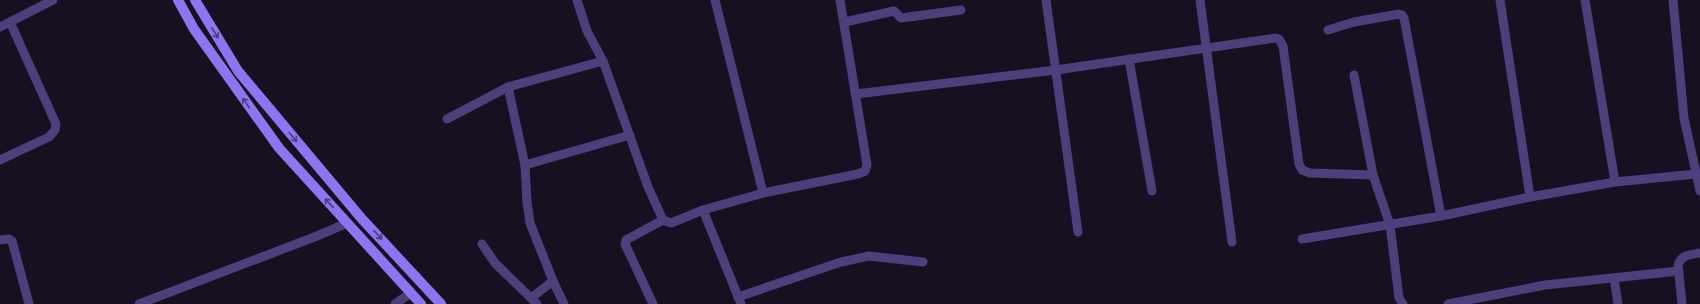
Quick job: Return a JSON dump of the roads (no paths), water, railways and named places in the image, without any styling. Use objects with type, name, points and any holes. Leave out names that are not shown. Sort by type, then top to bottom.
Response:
[{"type":"street","points":[[0,27],[41,3],[53,0]]},
{"type":"street","points":[[178,0],[194,29],[279,148],[421,304]]},
{"type":"street","points":[[194,0],[238,71],[362,219],[441,304]]},
{"type":"street","points":[[577,0],[587,31],[603,61],[648,187],[663,220],[671,223],[703,210],[763,193],[858,174],[865,171],[867,165],[845,22],[840,0]]},
{"type":"street","points":[[715,0],[763,193]]},
{"type":"street","points":[[1046,0],[1078,232]]},
{"type":"street","points":[[1200,0],[1232,242]]},
{"type":"street","points":[[1500,0],[1530,198]]},
{"type":"street","points":[[1585,0],[1615,182]]},
{"type":"street","points":[[1674,0],[1684,118],[1700,191]]},
{"type":"street","points":[[845,22],[894,11],[901,18],[962,10]]},
{"type":"street","points":[[1328,30],[1354,22],[1398,14],[1404,18],[1441,216]]},
{"type":"street","points":[[0,160],[49,137],[56,124],[10,22]]},
{"type":"street","points":[[856,94],[1056,70],[1275,38],[1279,39],[1283,46],[1302,170],[1310,173],[1373,175]]},
{"type":"street","points":[[1129,59],[1152,191]]},
{"type":"street","points":[[447,119],[508,87],[603,61]]},
{"type":"street","points":[[1354,74],[1373,175],[1390,225],[1400,298],[1403,304]]},
{"type":"street","points":[[508,87],[525,165],[530,223],[553,281],[564,304]]},
{"type":"street","points":[[525,165],[630,135]]},
{"type":"street","points":[[1302,239],[1441,216],[1615,182],[1696,174]]},
{"type":"street","points":[[703,210],[739,300],[841,262],[869,256],[923,262]]},
{"type":"street","points":[[653,304],[625,244],[626,240],[663,220]]},
{"type":"street","points":[[139,304],[317,236],[347,223]]},
{"type":"street","points":[[0,240],[9,239],[12,241],[29,304]]},
{"type":"street","points":[[482,244],[495,263],[534,301],[553,281]]},
{"type":"street","points":[[1682,304],[1679,271],[1680,260],[1686,256],[1700,254]]},
{"type":"street","points":[[1448,304],[1469,302],[1545,285],[1679,271]]},
{"type":"street","points":[[1614,278],[1618,304]]},
{"type":"street","points":[[394,304],[412,293]]}]
